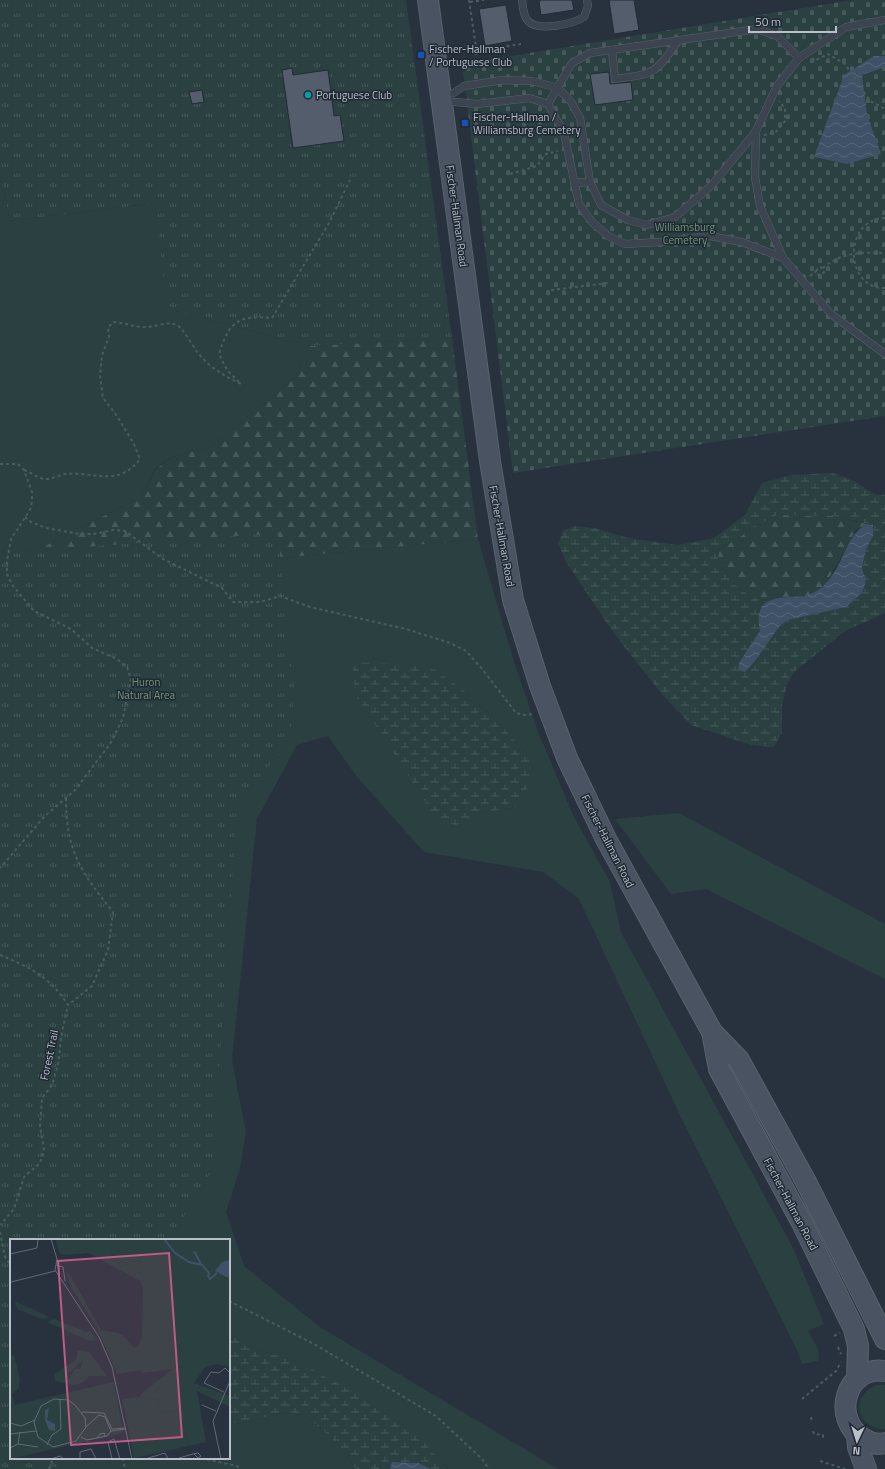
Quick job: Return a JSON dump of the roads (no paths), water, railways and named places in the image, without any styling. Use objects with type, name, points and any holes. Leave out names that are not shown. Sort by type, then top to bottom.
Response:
[{"type":"main road","name":"Fischer-Hallman Road","points":[[428,0],[490,461],[513,600],[540,686],[567,758],[606,839],[712,1032],[739,1060],[806,1182],[885,1339]]},
{"type":"main road","name":"Fischer-Hallman Road","points":[[712,1032],[719,1069],[802,1224],[854,1329],[858,1346],[857,1379]]},
{"type":"main road","points":[[885,1371],[868,1373],[857,1379],[850,1388],[846,1398],[845,1409],[846,1419],[858,1435],[868,1442],[885,1444]]},
{"type":"main road","points":[[858,1435],[858,1447],[866,1469]]},
{"type":"lane","points":[[522,0],[527,21],[537,27],[574,23],[584,17],[588,6],[587,0]]},
{"type":"lane","points":[[442,101],[464,86],[502,80],[532,81],[558,88],[571,102],[580,118],[590,182],[601,204],[628,220],[647,225],[676,217],[712,185],[756,131],[777,86],[799,58],[846,27],[885,20]]},
{"type":"lane","points":[[548,104],[572,64],[590,54],[757,29],[777,36],[799,58]]},
{"type":"lane","points":[[612,50],[615,79],[647,75],[658,68],[678,41]]},
{"type":"lane","points":[[442,101],[477,104],[528,98],[548,104],[564,134],[579,204],[592,222],[608,236],[625,244],[662,242],[710,236],[742,242],[783,258]]},
{"type":"lane","points":[[756,131],[755,177],[760,206],[783,258],[831,314],[885,354]]},
{"type":"lane","points":[[574,183],[590,182]]},
{"type":"water","points":[[874,56],[885,56],[885,67],[862,75],[867,114],[881,154],[847,164],[814,157],[844,75]]},
{"type":"water","points":[[866,524],[873,525],[873,536],[866,550],[862,568],[866,581],[862,593],[846,607],[788,620],[779,627],[755,661],[745,672],[738,670],[739,663],[760,631],[759,615],[760,609],[763,605],[780,598],[807,596],[822,587],[836,569],[853,536]]},
{"type":"water","points":[[392,1462],[418,1463],[431,1469],[390,1469]]},
{"type":"place","name":"Fischer-Hallman / Portuguese Club","points":[[421,55]]},
{"type":"place","name":"Portuguese Club","points":[[308,95]]},
{"type":"place","name":"Fischer-Hallman / Williamsburg Cemetery","points":[[465,123]]},
{"type":"park label","name":"Williamsburg Cemetery","points":[[685,233]]},
{"type":"park label","name":"Huron Natural Area","points":[[146,688]]}]
